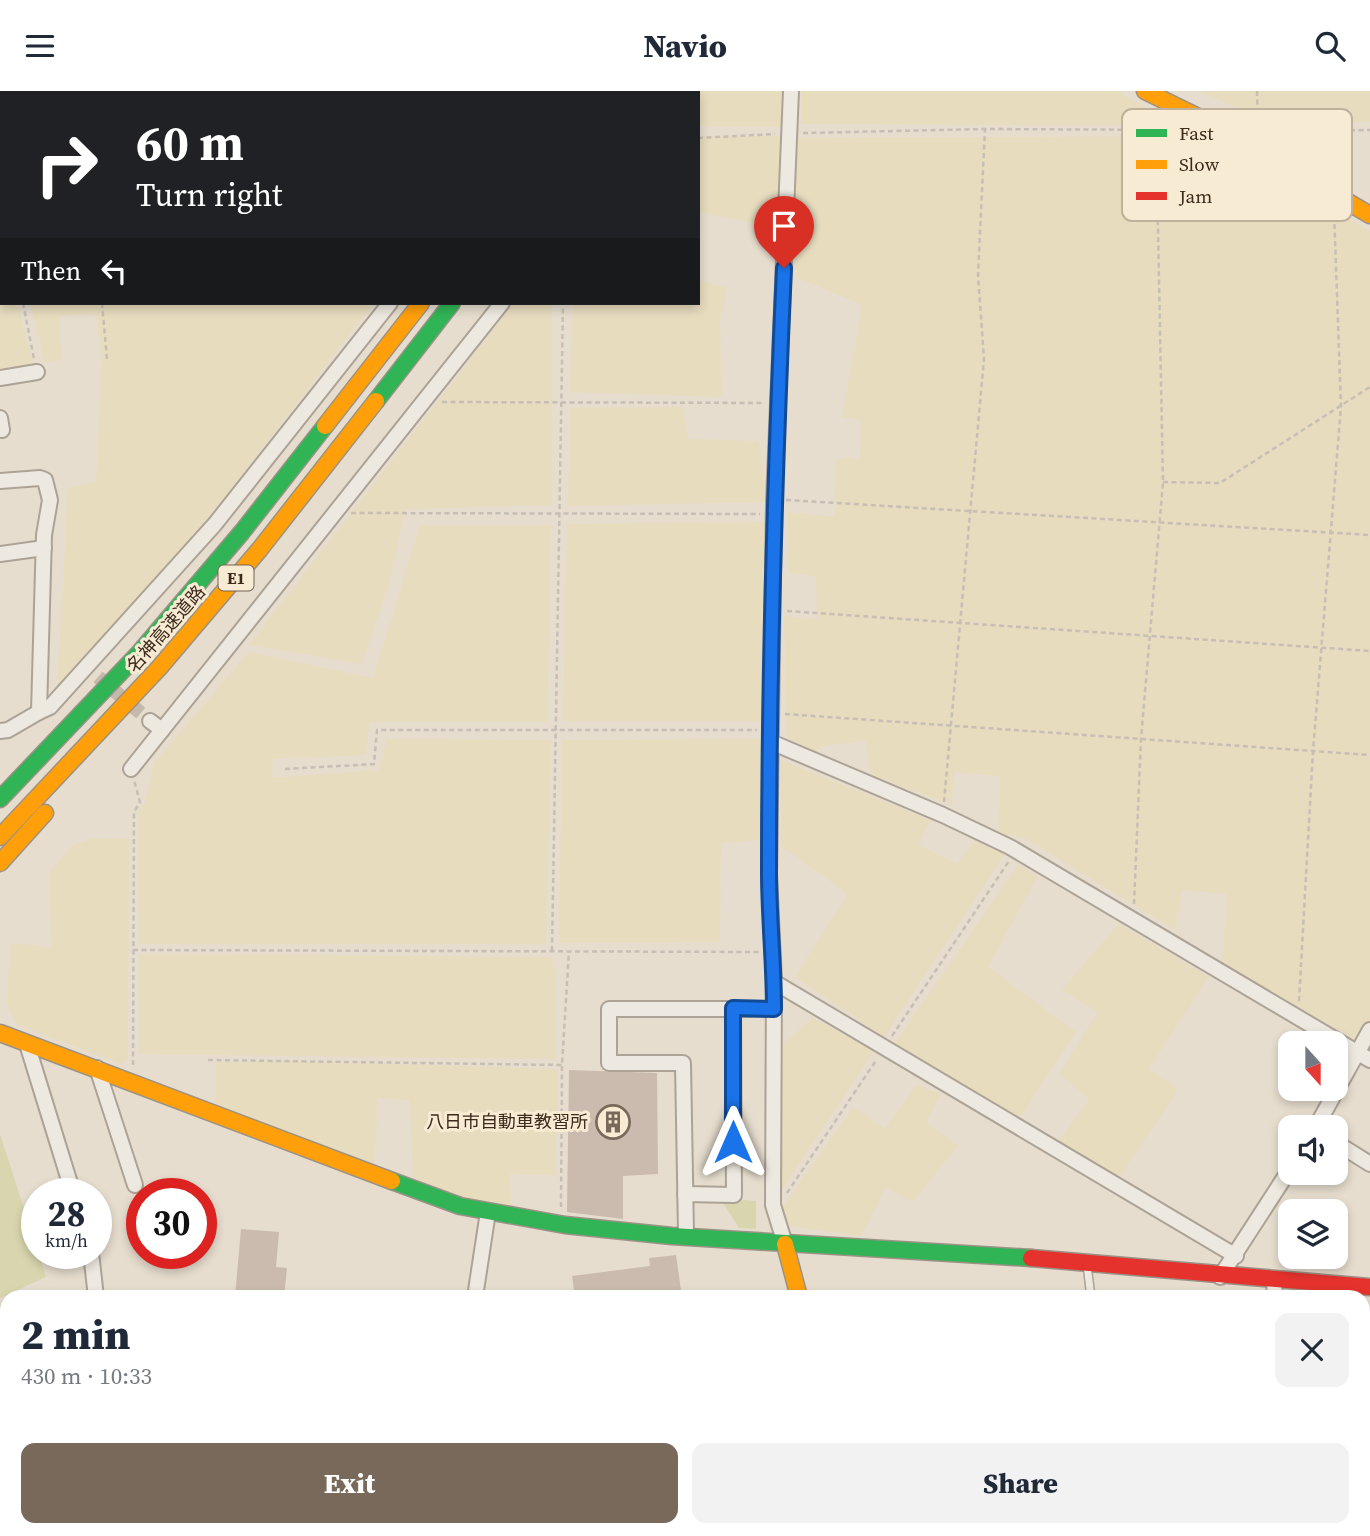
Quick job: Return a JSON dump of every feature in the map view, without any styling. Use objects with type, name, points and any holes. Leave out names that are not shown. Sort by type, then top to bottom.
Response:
[{"type":"main road","points":[[1145,91],[1182,109]]},
{"type":"main road","points":[[1352,205],[1370,215]]},
{"type":"main road","name":"名神高速道路","points":[[0,799],[140,652],[242,533],[419,305]]},
{"type":"main road","name":"名神高速道路","points":[[0,837],[104,730],[260,549],[450,305]]},
{"type":"main road","points":[[0,863],[55,802],[260,549]]},
{"type":"main road","points":[[0,1033],[460,1206],[488,1212],[561,1225],[785,1244],[886,1248],[1087,1264],[1220,1277],[1275,1289],[1306,1290]]},
{"type":"main road","points":[[785,1244],[797,1290]]},
{"type":"main road","points":[[1346,1290],[1370,1287]]},
{"type":"street","points":[[785,1244],[773,1205],[774,982],[769,874],[774,507],[791,91]]},
{"type":"street","points":[[0,730],[8,730],[50,708],[92,672],[215,524],[388,305]]},
{"type":"street","points":[[131,769],[156,726],[336,513],[500,305]]},
{"type":"street","points":[[0,378],[37,372]]},
{"type":"street","points":[[0,481],[40,478],[45,480],[50,500],[44,548],[39,712]]},
{"type":"street","points":[[0,554],[44,548]]},
{"type":"street","points":[[771,736],[1016,850],[1370,1060]]},
{"type":"street","points":[[774,982],[1236,1255]]},
{"type":"street","points":[[685,1193],[734,1195],[733,1008]]},
{"type":"street","points":[[686,1234],[683,1063],[609,1063],[609,1009],[774,1009]]},
{"type":"street","points":[[1322,1115],[1370,1030]]},
{"type":"street","points":[[27,1044],[68,1178]]},
{"type":"street","points":[[97,1068],[133,1178]]},
{"type":"street","points":[[1348,1150],[1370,1164]]},
{"type":"street","points":[[1220,1277],[1280,1185]]},
{"type":"street","points":[[476,1290],[488,1212]]},
{"type":"street","points":[[93,1269],[95,1290]]},
{"type":"lane","points":[[1087,1264],[1090,1290]]},
{"type":"path","points":[[1257,91],[1257,109]]},
{"type":"path","points":[[943,814],[984,359],[978,275],[985,128]]},
{"type":"path","points":[[700,138],[985,128],[1122,128]]},
{"type":"path","points":[[1352,130],[1370,130]]},
{"type":"path","points":[[1133,918],[1141,739],[1163,482],[1158,221]]},
{"type":"path","points":[[1298,1015],[1313,751],[1341,406],[1334,221]]},
{"type":"path","points":[[23,305],[37,372]]},
{"type":"path","points":[[102,305],[107,359]]},
{"type":"path","points":[[552,951],[563,305]]},
{"type":"path","points":[[1163,482],[1220,483],[1370,387]]},
{"type":"path","points":[[426,402],[562,400],[779,403]]},
{"type":"path","points":[[336,513],[560,515],[774,507],[969,509],[1370,535]]},
{"type":"path","points":[[773,610],[961,620],[1370,650]]},
{"type":"path","points":[[771,713],[1370,755]]},
{"type":"path","points":[[285,769],[374,764],[377,730],[771,736]]},
{"type":"path","points":[[131,769],[140,802],[134,812],[133,1082]]},
{"type":"path","points":[[787,1193],[1016,850]]},
{"type":"path","points":[[133,950],[773,953]]},
{"type":"path","points":[[561,1225],[562,1065],[569,951]]},
{"type":"path","points":[[208,1060],[562,1065]]},
{"type":"shaded area","points":[[700,91],[781,91],[781,127],[700,126]]},
{"type":"shaded area","points":[[801,91],[1116,91],[1150,109],[1122,109],[1122,125],[801,124]]},
{"type":"shaded area","points":[[1199,91],[1370,91],[1370,122],[1352,122],[1352,109],[1239,109]]},
{"type":"shaded area","points":[[700,136],[781,136],[779,228],[700,212]]},
{"type":"shaded area","points":[[1122,136],[1122,221],[1352,221],[1370,231],[1370,1048],[1348,1035],[1348,1031],[1340,1031],[1222,963],[1227,894],[1182,890],[1175,930],[1023,837],[998,834],[999,776],[954,772],[952,805],[871,775],[866,741],[821,746],[818,753],[787,737],[784,616],[817,620],[816,576],[789,573],[788,512],[835,517],[836,459],[860,459],[861,420],[842,417],[862,305],[796,277],[796,138]]},
{"type":"shaded area","points":[[700,281],[727,288],[720,322],[722,397],[570,392],[573,305],[700,305]]},
{"type":"shaded area","points":[[0,305],[18,305],[33,367],[0,371]]},
{"type":"shaded area","points":[[31,305],[371,305],[241,476],[151,588],[57,696],[68,488],[96,482],[102,363],[96,314],[59,316],[61,360],[44,363]]},
{"type":"shaded area","points":[[512,305],[552,305],[552,505],[405,509],[388,589],[361,664],[249,645]]},
{"type":"shaded area","points":[[682,407],[688,439],[758,441],[766,502],[568,506],[570,408]]},
{"type":"shaded area","points":[[765,522],[763,721],[563,721],[567,524]]},
{"type":"shaded area","points":[[420,525],[551,525],[547,722],[369,722],[366,755],[273,759],[272,778],[379,770],[387,739],[551,740],[546,944],[139,944],[138,812],[145,803],[154,763],[249,652],[373,678]]},
{"type":"shaded area","points":[[763,739],[760,840],[721,843],[720,942],[559,943],[562,740]]},
{"type":"shaded area","points":[[781,760],[930,820],[918,845],[957,864],[974,841],[1005,853],[884,1037],[795,977],[848,894],[781,846]]},
{"type":"shaded area","points":[[94,838],[129,839],[128,1057],[121,1064],[16,1024],[6,1003],[11,943],[52,947],[49,873],[73,845]]},
{"type":"shaded area","points":[[1019,864],[1037,877],[988,967],[1076,1032],[1019,1119],[894,1044]]},
{"type":"shaded area","points":[[1118,924],[1209,977],[1149,1068],[1178,1090],[1117,1180],[1058,1142],[1089,1099],[1059,1074],[1098,1012],[1062,990]]},
{"type":"shaded area","points":[[139,954],[552,957],[555,971],[555,1059],[139,1054]]},
{"type":"shaded area","points":[[813,1018],[874,1051],[781,1191],[780,1047]]},
{"type":"shaded area","points":[[270,1060],[558,1069],[555,1175],[509,1174],[512,1210],[469,1201],[413,1177],[410,1100],[378,1098],[374,1166],[215,1104],[215,1062]]},
{"type":"shaded area","points":[[916,1085],[941,1094],[926,1122],[958,1146],[912,1202],[886,1187],[861,1236],[783,1225],[783,1207],[853,1107],[885,1129]]},
{"type":"shaded area","points":[[0,1134],[21,1199],[21,1269],[43,1269],[46,1277],[18,1290],[0,1290]]},
{"type":"shaded area","points":[[720,1198],[756,1201],[756,1229],[739,1228]]},
{"type":"building","name":"八日市自動車教習所","points":[[569,1070],[657,1073],[658,1174],[623,1176],[623,1219],[567,1212]]},
{"type":"building","points":[[241,1229],[279,1232],[276,1267],[287,1268],[285,1290],[236,1290]]},
{"type":"building","points":[[676,1255],[681,1290],[574,1290],[572,1276],[650,1266],[649,1258]]},
{"type":"tunnel","points":[[98,677],[150,721]]},
{"type":"traffic: fast","points":[[376,401],[450,305]]},
{"type":"traffic: fast","points":[[0,799],[140,652],[242,532],[325,426]]},
{"type":"traffic: fast","points":[[392,1181],[460,1206],[565,1225],[672,1236],[1031,1258]]},
{"type":"traffic: slow","points":[[1145,91],[1182,109]]},
{"type":"traffic: slow","points":[[1352,204],[1370,215]]},
{"type":"traffic: slow","points":[[325,426],[419,305]]},
{"type":"traffic: slow","points":[[0,837],[159,668],[260,549],[376,401]]},
{"type":"traffic: slow","points":[[0,863],[45,813]]},
{"type":"traffic: slow","points":[[0,1033],[392,1181]]},
{"type":"traffic: slow","points":[[785,1244],[797,1290]]},
{"type":"traffic: jam","points":[[1031,1258],[1370,1287]]},
{"type":"place","name":"八日市自動車教習所","points":[[613,1122]]},
{"type":"route","points":[[733,1142],[733,1008],[774,1009],[769,874],[774,500],[784,268]]}]
